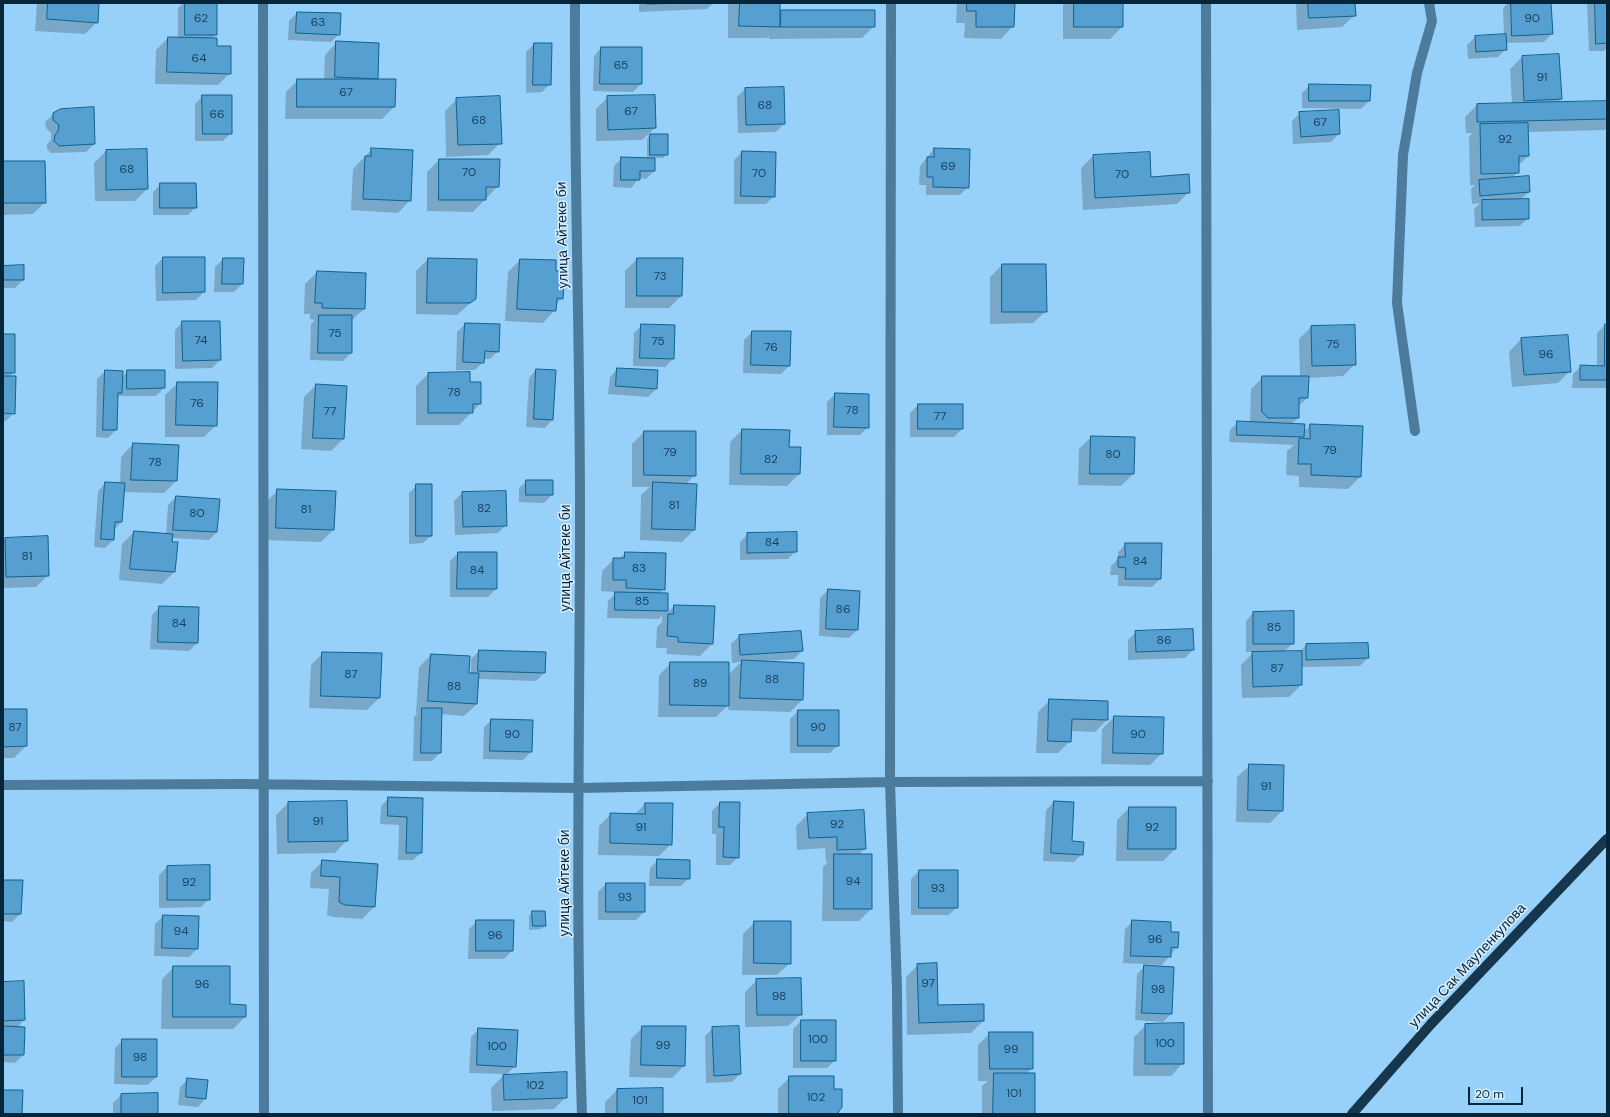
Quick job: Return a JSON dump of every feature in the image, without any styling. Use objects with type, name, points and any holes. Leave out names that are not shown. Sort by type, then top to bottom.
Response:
[{"type":"main road","name":"улица Сак Мауленкулова","points":[[1352,1114],[1431,1024],[1607,839]]},
{"type":"street","points":[[263,3],[265,784],[264,1114]]},
{"type":"street","name":"улица Айтеке би","points":[[575,3],[574,84],[580,367],[579,788],[582,1114]]},
{"type":"street","points":[[891,3],[890,782],[897,989],[898,1114]]},
{"type":"street","points":[[1206,3],[1208,1114]]},
{"type":"street","points":[[1415,431],[1397,303],[1403,155],[1417,73],[1432,21],[1429,3]]},
{"type":"street","points":[[3,786],[265,784],[579,788],[890,782],[1208,781]]},
{"type":"building","points":[[48,3],[99,3],[98,23],[47,19]]},
{"type":"building","points":[[185,3],[217,3],[217,35],[185,35]]},
{"type":"building","points":[[647,3],[685,3],[647,4]]},
{"type":"building","points":[[740,3],[780,3],[780,27],[739,26]]},
{"type":"building","points":[[967,3],[1015,3],[1014,27],[976,27],[976,11],[967,11]]},
{"type":"building","points":[[1074,3],[1123,3],[1123,27],[1074,27]]},
{"type":"building","points":[[1308,3],[1355,3],[1356,16],[1309,18]]},
{"type":"building","points":[[1511,3],[1551,3],[1553,34],[1512,36]]},
{"type":"building","points":[[1595,3],[1607,3],[1607,43],[1596,44]]},
{"type":"building","points":[[781,10],[875,10],[875,27],[781,27]]},
{"type":"building","points":[[297,12],[341,13],[340,35],[296,33]]},
{"type":"building","points":[[1506,34],[1507,50],[1476,52],[1475,36]]},
{"type":"building","points":[[168,37],[217,38],[217,46],[231,46],[231,74],[167,72]]},
{"type":"building","points":[[336,41],[379,43],[378,79],[335,77]]},
{"type":"building","points":[[534,43],[552,43],[551,85],[533,85]]},
{"type":"building","points":[[601,47],[642,47],[642,84],[600,84]]},
{"type":"building","points":[[1559,54],[1562,99],[1524,101],[1522,56]]},
{"type":"building","points":[[297,79],[396,79],[395,107],[297,107]]},
{"type":"building","points":[[1309,84],[1371,85],[1370,101],[1309,101]]},
{"type":"building","points":[[784,87],[785,124],[746,125],[745,88]]},
{"type":"building","points":[[202,95],[232,95],[232,134],[203,134]]},
{"type":"building","points":[[655,95],[656,128],[608,130],[607,96]]},
{"type":"building","points":[[500,96],[502,144],[458,145],[456,98]]},
{"type":"building","points":[[1607,101],[1607,119],[1477,122],[1477,104]]},
{"type":"building","points":[[94,107],[95,144],[59,146],[54,141],[59,125],[53,120],[53,113],[60,109]]},
{"type":"building","points":[[1339,110],[1340,134],[1301,137],[1299,112]]},
{"type":"building","points":[[1528,123],[1529,156],[1519,156],[1519,173],[1481,174],[1480,124]]},
{"type":"building","points":[[650,134],[668,134],[668,155],[650,155]]},
{"type":"building","points":[[371,148],[413,150],[411,201],[363,199],[365,156],[371,156]]},
{"type":"building","points":[[934,148],[970,149],[969,188],[933,187],[933,177],[927,177],[927,157],[934,157]]},
{"type":"building","points":[[147,149],[148,189],[106,190],[106,150]]},
{"type":"building","points":[[742,151],[776,152],[775,197],[741,196]]},
{"type":"building","points":[[1150,152],[1151,177],[1189,174],[1190,193],[1095,198],[1093,155]]},
{"type":"building","points":[[621,157],[655,158],[655,171],[640,171],[640,180],[621,180]]},
{"type":"building","points":[[439,159],[500,159],[499,187],[486,187],[486,200],[439,200]]},
{"type":"building","points":[[3,161],[45,161],[46,203],[3,203]]},
{"type":"building","points":[[1529,176],[1530,192],[1480,196],[1479,180]]},
{"type":"building","points":[[160,183],[196,183],[197,208],[160,208]]},
{"type":"building","points":[[1529,199],[1529,219],[1482,220],[1482,200]]},
{"type":"building","points":[[163,257],[205,257],[205,292],[163,293]]},
{"type":"building","points":[[223,258],[244,258],[243,284],[222,284]]},
{"type":"building","points":[[428,258],[477,259],[476,299],[470,303],[427,303]]},
{"type":"building","points":[[637,258],[683,258],[682,296],[637,296]]},
{"type":"building","points":[[520,259],[556,260],[556,271],[565,271],[563,299],[557,298],[556,311],[517,309]]},
{"type":"building","points":[[1002,264],[1046,264],[1047,312],[1002,312]]},
{"type":"building","points":[[24,265],[24,280],[3,280],[3,266]]},
{"type":"building","points":[[317,271],[366,273],[365,309],[322,308],[322,303],[315,303]]},
{"type":"building","points":[[319,315],[352,315],[352,353],[318,353]]},
{"type":"building","points":[[182,321],[220,321],[221,360],[183,361]]},
{"type":"building","points":[[465,323],[500,324],[499,352],[485,351],[484,363],[463,362]]},
{"type":"building","points":[[641,324],[675,325],[674,359],[640,358]]},
{"type":"building","points":[[1605,324],[1607,324],[1607,380],[1580,380],[1580,365],[1604,366]]},
{"type":"building","points":[[1355,325],[1356,365],[1312,366],[1311,326]]},
{"type":"building","points":[[752,331],[791,331],[790,366],[751,365]]},
{"type":"building","points":[[3,334],[15,334],[15,373],[3,373]]},
{"type":"building","points":[[1568,335],[1571,372],[1524,375],[1521,338]]},
{"type":"building","points":[[617,368],[658,370],[657,389],[616,386]]},
{"type":"building","points":[[536,369],[556,370],[553,420],[534,419]]},
{"type":"building","points":[[105,370],[123,371],[122,393],[118,393],[117,430],[103,430]]},
{"type":"building","points":[[127,370],[165,370],[165,388],[127,389]]},
{"type":"building","points":[[470,372],[470,382],[481,382],[481,404],[473,404],[473,413],[428,413],[428,373]]},
{"type":"building","points":[[3,376],[16,376],[15,414],[3,413]]},
{"type":"building","points":[[1262,376],[1309,376],[1308,398],[1299,398],[1299,418],[1268,418],[1262,412]]},
{"type":"building","points":[[177,382],[218,382],[217,426],[176,425]]},
{"type":"building","points":[[316,384],[347,386],[344,439],[313,438]]},
{"type":"building","points":[[835,393],[869,394],[869,428],[834,427]]},
{"type":"building","points":[[918,404],[963,404],[963,429],[918,429]]},
{"type":"building","points":[[1237,421],[1305,424],[1304,437],[1237,435]]},
{"type":"building","points":[[1310,424],[1363,426],[1361,477],[1311,475],[1311,464],[1298,464],[1299,438],[1310,439]]},
{"type":"building","points":[[742,429],[790,430],[789,447],[801,447],[800,474],[741,474]]},
{"type":"building","points":[[644,431],[696,431],[696,476],[644,475]]},
{"type":"building","points":[[1091,436],[1135,437],[1134,474],[1090,474]]},
{"type":"building","points":[[133,443],[179,445],[177,481],[131,480]]},
{"type":"building","points":[[526,480],[553,480],[553,495],[526,495]]},
{"type":"building","points":[[105,482],[125,483],[122,522],[115,522],[114,540],[101,539]]},
{"type":"building","points":[[653,482],[697,484],[695,530],[652,529]]},
{"type":"building","points":[[416,484],[432,484],[432,536],[416,536]]},
{"type":"building","points":[[277,489],[336,491],[334,530],[276,528]]},
{"type":"building","points":[[506,491],[507,526],[463,527],[462,492]]},
{"type":"building","points":[[176,496],[220,499],[217,532],[173,530]]},
{"type":"building","points":[[134,531],[173,534],[172,542],[178,542],[175,572],[130,569]]},
{"type":"building","points":[[797,532],[797,552],[747,553],[747,533]]},
{"type":"building","points":[[48,536],[49,576],[6,577],[5,538]]},
{"type":"building","points":[[1125,543],[1162,543],[1161,579],[1125,579],[1126,568],[1118,567],[1118,557],[1125,557]]},
{"type":"building","points":[[458,552],[497,552],[497,589],[457,589]]},
{"type":"building","points":[[625,552],[666,553],[665,590],[626,588],[626,580],[613,580],[613,558],[624,558]]},
{"type":"building","points":[[828,589],[860,591],[858,630],[826,629]]},
{"type":"building","points":[[615,592],[668,593],[668,611],[615,610]]},
{"type":"building","points":[[674,605],[715,606],[713,644],[678,642],[678,637],[667,636],[668,614],[673,614]]},
{"type":"building","points":[[159,606],[199,607],[198,643],[158,642]]},
{"type":"building","points":[[1294,611],[1294,644],[1253,644],[1253,612]]},
{"type":"building","points":[[1193,629],[1194,650],[1136,652],[1135,631]]},
{"type":"building","points":[[801,631],[803,651],[740,655],[739,635]]},
{"type":"building","points":[[1368,643],[1369,658],[1306,660],[1306,644]]},
{"type":"building","points":[[479,650],[546,652],[545,673],[478,671]]},
{"type":"building","points":[[1302,651],[1302,685],[1253,687],[1252,652]]},
{"type":"building","points":[[322,652],[382,653],[380,698],[321,696]]},
{"type":"building","points":[[431,654],[470,656],[469,673],[479,673],[477,704],[428,701]]},
{"type":"building","points":[[742,660],[804,663],[803,700],[740,698]]},
{"type":"building","points":[[670,662],[729,662],[729,706],[670,705]]},
{"type":"building","points":[[1049,699],[1108,701],[1108,720],[1072,719],[1071,742],[1048,741]]},
{"type":"building","points":[[422,708],[442,708],[441,753],[421,753]]},
{"type":"building","points":[[3,709],[27,709],[27,746],[3,747]]},
{"type":"building","points":[[798,710],[839,710],[839,746],[798,746]]},
{"type":"building","points":[[1114,716],[1164,717],[1163,754],[1113,753]]},
{"type":"building","points":[[491,719],[533,720],[532,752],[490,751]]},
{"type":"building","points":[[1249,764],[1284,765],[1283,811],[1248,810]]},
{"type":"building","points":[[388,797],[423,798],[422,853],[406,853],[407,817],[388,816]]},
{"type":"building","points":[[347,801],[348,841],[288,842],[288,802]]},
{"type":"building","points":[[1054,801],[1074,802],[1072,841],[1084,842],[1083,855],[1051,853]]},
{"type":"building","points":[[720,802],[740,802],[739,858],[723,857],[724,827],[719,827]]},
{"type":"building","points":[[645,803],[673,803],[672,845],[610,843],[610,813],[645,814]]},
{"type":"building","points":[[1129,807],[1176,807],[1176,849],[1128,849]]},
{"type":"building","points":[[864,810],[866,849],[837,850],[837,837],[809,838],[807,813]]},
{"type":"building","points":[[834,854],[872,854],[872,909],[834,909]]},
{"type":"building","points":[[657,859],[690,860],[690,879],[657,878]]},
{"type":"building","points":[[322,860],[378,864],[375,907],[345,905],[339,902],[340,877],[321,876]]},
{"type":"building","points":[[210,865],[210,900],[167,900],[167,866]]},
{"type":"building","points":[[919,870],[958,870],[958,908],[919,908]]},
{"type":"building","points":[[3,880],[23,880],[21,914],[3,914]]},
{"type":"building","points":[[606,883],[645,883],[645,912],[606,912]]},
{"type":"building","points":[[532,911],[545,911],[546,926],[533,926]]},
{"type":"building","points":[[163,915],[199,916],[198,949],[162,948]]},
{"type":"building","points":[[476,920],[514,920],[513,951],[476,951]]},
{"type":"building","points":[[1132,920],[1171,922],[1171,932],[1179,932],[1178,948],[1171,947],[1171,957],[1131,956]]},
{"type":"building","points":[[754,921],[791,921],[791,964],[754,963]]},
{"type":"building","points":[[937,963],[938,1005],[984,1004],[984,1021],[919,1023],[917,964]]},
{"type":"building","points":[[1144,965],[1174,967],[1172,1014],[1142,1013]]},
{"type":"building","points":[[173,966],[230,966],[230,1004],[246,1005],[246,1017],[173,1017]]},
{"type":"building","points":[[801,978],[802,1015],[757,1015],[756,979]]},
{"type":"building","points":[[24,981],[25,1020],[3,1021],[3,982]]},
{"type":"building","points":[[801,1020],[836,1020],[836,1061],[801,1061]]},
{"type":"building","points":[[1184,1023],[1184,1064],[1145,1064],[1145,1024]]},
{"type":"building","points":[[3,1026],[25,1027],[24,1055],[3,1055]]},
{"type":"building","points":[[642,1026],[686,1026],[685,1066],[641,1065]]},
{"type":"building","points":[[739,1026],[741,1074],[714,1076],[712,1027]]},
{"type":"building","points":[[478,1028],[518,1030],[516,1067],[477,1065]]},
{"type":"building","points":[[989,1032],[1033,1032],[1033,1069],[990,1069]]},
{"type":"building","points":[[122,1039],[157,1039],[157,1077],[122,1077]]},
{"type":"building","points":[[567,1072],[567,1098],[504,1100],[503,1075]]},
{"type":"building","points":[[994,1073],[1035,1073],[1035,1114],[993,1114]]},
{"type":"building","points":[[789,1076],[834,1076],[834,1089],[842,1089],[842,1107],[837,1114],[789,1114]]},
{"type":"building","points":[[187,1078],[208,1080],[206,1099],[186,1097]]},
{"type":"building","points":[[663,1088],[663,1114],[617,1114],[617,1089]]},
{"type":"building","points":[[3,1090],[23,1090],[22,1114],[3,1114]]},
{"type":"building","points":[[158,1093],[158,1114],[121,1114],[121,1094]]}]
